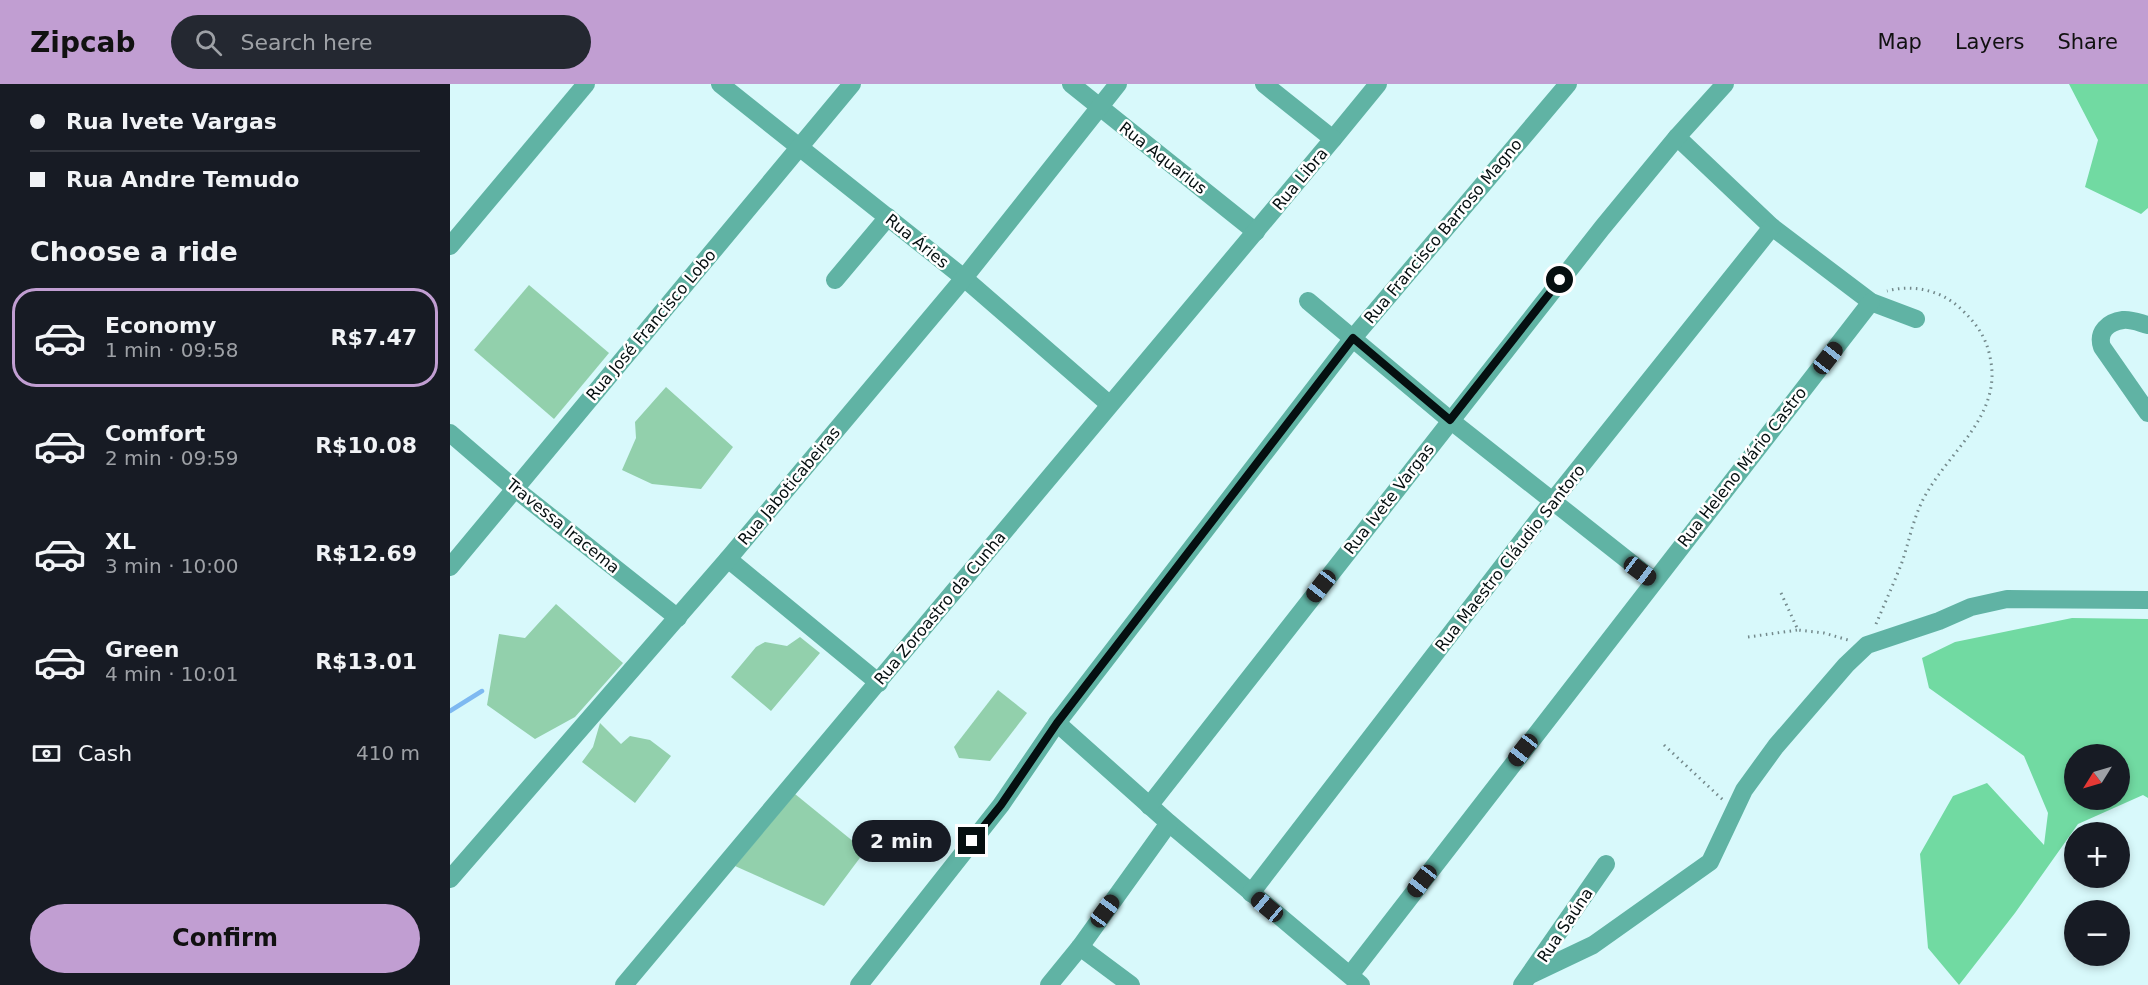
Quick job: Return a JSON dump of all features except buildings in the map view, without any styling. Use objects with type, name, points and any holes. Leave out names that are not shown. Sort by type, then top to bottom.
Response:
[{"type":"street","points":[[450,246],[586,84]]},
{"type":"street","name":"Rua Áries","points":[[720,84],[964,278],[1109,404]]},
{"type":"street","name":"Rua José Francisco Lobo","points":[[450,567],[852,84]]},
{"type":"street","name":"Rua Aquarius","points":[[1071,84],[1256,232]]},
{"type":"street","name":"Rua Jaboticabeiras","points":[[450,879],[728,559],[964,278],[1118,84]]},
{"type":"street","name":"Rua Libra","points":[[1256,232],[1333,139],[1263,84]]},
{"type":"street","points":[[1333,139],[1378,84]]},
{"type":"street","name":"Rua Francisco Barroso Magno","points":[[859,985],[1001,805],[1057,723],[1353,338],[1568,84]]},
{"type":"street","name":"Rua Ivete Vargas","points":[[1149,806],[1602,228],[1677,136],[1725,84]]},
{"type":"street","points":[[1677,136],[1772,227],[1871,302],[1916,319]]},
{"type":"street","points":[[835,280],[888,217]]},
{"type":"street","name":"Rua Maestro Cláudio Santoro","points":[[1251,893],[1552,502],[1772,227]]},
{"type":"street","name":"Rua Zoroastro da Cunha","points":[[624,985],[879,683],[1109,404],[1256,232]]},
{"type":"street","points":[[1308,301],[1450,420],[1654,581]]},
{"type":"street","name":"Rua Heleno Mário Castro","points":[[1356,980],[1654,581],[1871,302]]},
{"type":"street","points":[[2148,325],[2123,320],[2102,331],[2100,339],[2102,347],[2148,413]]},
{"type":"street","name":"Travessa Iracema","points":[[450,433],[514,488],[678,618]]},
{"type":"street","points":[[728,559],[879,683]]},
{"type":"street","points":[[1527,980],[1593,945],[1710,862],[1744,790],[1776,746],[1846,665],[1868,645],[1939,621],[1971,607],[2007,599],[2148,600]]},
{"type":"street","points":[[1057,723],[1169,824],[1356,980]]},
{"type":"street","points":[[1049,985],[1080,947],[1169,824]]},
{"type":"street","name":"Rua Saúna","points":[[1527,980],[1606,864]]},
{"type":"street","points":[[1080,947],[1131,985]]},
{"type":"path","points":[[1748,637],[1798,630],[1824,633],[1868,645],[1901,564],[1924,498],[1938,474],[1987,407],[1994,381],[1984,336],[1976,323],[1950,299],[1926,290],[1907,288],[1883,293],[1871,302]]},
{"type":"path","points":[[1781,593],[1798,630]]},
{"type":"path","points":[[1664,745],[1734,809]]},
{"type":"green space","points":[[2069,84],[2148,84],[2148,208],[2141,214],[2085,187],[2098,140]]},
{"type":"green space","points":[[529,285],[609,353],[554,419],[474,350]]},
{"type":"green space","points":[[666,387],[733,447],[701,489],[652,484],[622,470],[636,438],[635,422]]},
{"type":"green space","points":[[556,604],[623,663],[575,717],[535,739],[487,705],[499,634],[525,638]]},
{"type":"green space","points":[[2072,618],[2148,619],[2148,798],[2143,795],[2130,801],[2130,744],[2064,744],[2064,810],[2109,810],[2082,822],[2064,822],[2064,844],[2015,913],[1959,985],[1928,948],[1920,854],[1953,796],[1987,783],[2044,845],[2048,813],[2024,756],[1929,688],[1922,658],[1955,642]]},
{"type":"green space","points":[[800,637],[820,653],[771,711],[731,677],[756,647],[765,642],[787,646]]},
{"type":"green space","points":[[998,690],[1027,713],[990,761],[959,758],[954,747]]},
{"type":"green space","points":[[600,723],[621,744],[630,736],[650,740],[671,756],[635,803],[582,762],[593,747]]},
{"type":"green space","points":[[795,794],[865,851],[824,906],[735,866]]},
{"type":"waterway","points":[[450,711],[482,691]]},
{"type":"route","points":[[972,841],[1001,805],[1057,723],[1353,338],[1450,420],[1560,280]]}]
